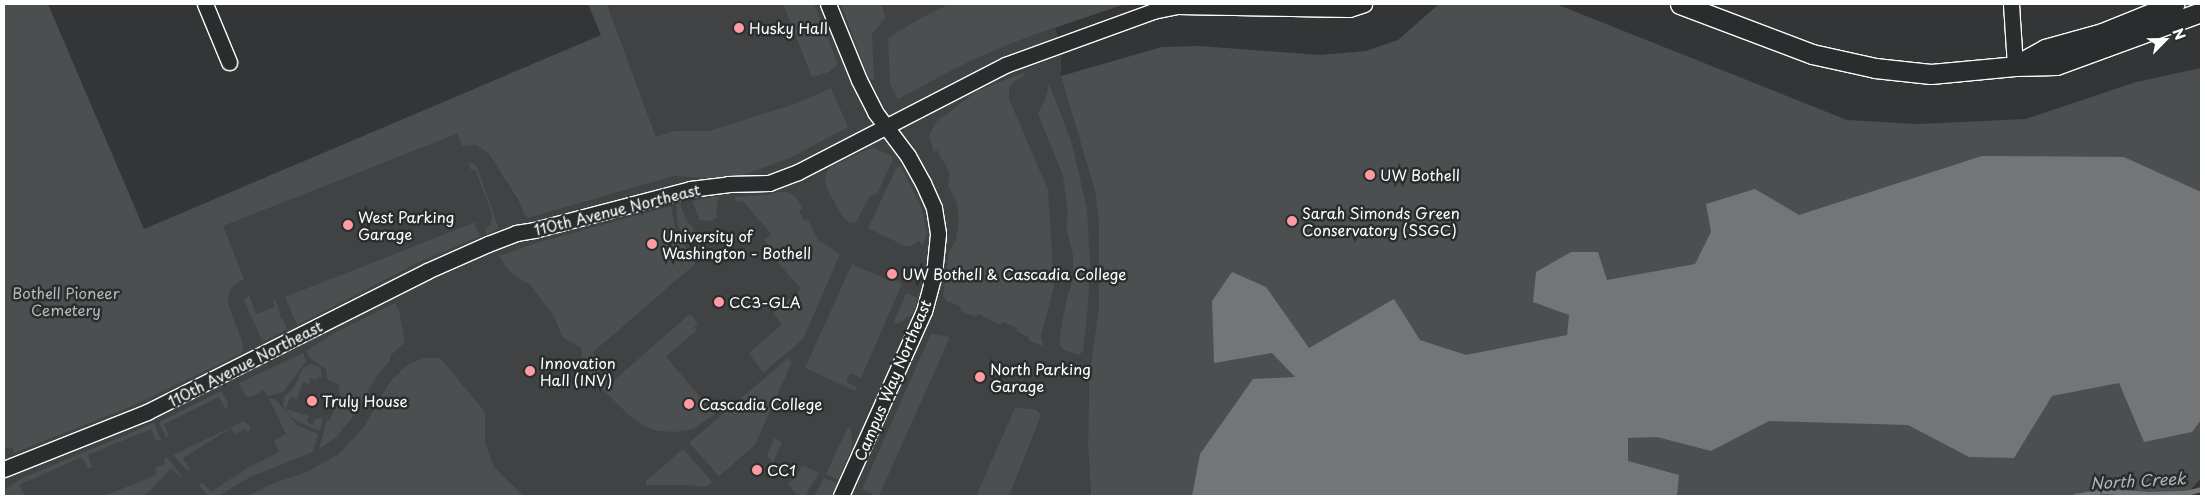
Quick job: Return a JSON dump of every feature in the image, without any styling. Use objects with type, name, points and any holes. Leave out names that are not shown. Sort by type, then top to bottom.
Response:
[{"type":"main road","points":[[1680,4],[1812,54],[1850,64],[1931,74],[2015,66],[2056,65],[2201,12]]},
{"type":"main road","points":[[2015,66],[2045,49],[2102,33],[2174,4]]},
{"type":"street","points":[[205,4],[229,62]]},
{"type":"street","name":"Campus Way Northeast","points":[[828,4],[859,80],[875,112],[908,156],[930,198],[936,221],[937,250],[924,311],[841,496]]},
{"type":"street","name":"110th Avenue Northeast","points":[[4,469],[147,412],[426,270],[488,244],[516,233],[690,189],[728,184],[769,183],[798,172],[1005,65],[1153,10],[1178,6],[1349,9],[1364,4]]},
{"type":"street","points":[[2011,4],[2015,66]]},
{"type":"shaded area","name":"University of Washington - Bothell","points":[[607,4],[1125,4],[1055,28],[1061,43],[1061,76],[1095,192],[1099,223],[1099,307],[1089,378],[1088,445],[1091,496],[4,496],[4,450],[139,397],[201,234],[457,134],[462,145],[476,145],[488,153],[524,214],[656,137]]},
{"type":"shaded area","points":[[1982,156],[2124,157],[2201,192],[2201,420],[2192,432],[2144,442],[2119,383],[2052,396],[2014,458],[1969,457],[1908,425],[1769,421],[1711,451],[1657,437],[1628,438],[1628,461],[1679,475],[1677,496],[1192,496],[1200,454],[1253,379],[1295,377],[1272,353],[1214,363],[1212,301],[1232,272],[1266,287],[1309,348],[1394,299],[1420,340],[1466,355],[1567,335],[1569,315],[1533,302],[1536,272],[1571,252],[1598,252],[1607,280],[1695,264],[1711,232],[1706,204],[1755,189],[1799,215]]},
{"type":"green space","name":"Bothell Pioneer Cemetery","points":[[4,4],[48,4],[144,229],[601,35],[588,4],[607,4],[656,137],[674,131],[709,131],[798,103],[831,88],[848,127],[790,158],[732,179],[673,176],[528,218],[488,153],[476,145],[462,146],[457,134],[223,226],[244,279],[234,285],[229,292],[228,304],[243,344],[242,353],[132,406],[14,453],[12,447],[4,450]]},
{"type":"green space","points":[[783,4],[814,4],[838,64],[829,72],[812,77]]},
{"type":"green space","points":[[841,4],[882,4],[885,18],[872,34],[874,80],[869,79]]},
{"type":"green space","points":[[949,4],[1125,4],[1030,36],[993,51],[898,99],[890,84],[888,38],[919,19]]},
{"type":"green space","points":[[1439,4],[1556,4],[1847,120],[1918,124],[2026,119],[2136,82],[2201,68],[2201,478],[2185,496],[1091,496],[1088,445],[1089,378],[1099,307],[1099,223],[1095,192],[1061,76],[1162,47],[1200,46],[1320,55],[1366,51],[1398,40]]},
{"type":"green space","points":[[1025,72],[1024,77],[1016,80],[1009,87],[1009,99],[1048,190],[1054,287],[1041,336],[1043,346],[1028,340],[1029,337],[1016,331],[1017,328],[1002,322],[1001,325],[978,314],[976,317],[961,311],[960,306],[947,301],[943,296],[949,252],[956,240],[959,223],[957,203],[948,185],[950,173],[937,150],[934,152],[929,136],[936,122],[977,91]]},
{"type":"green space","points":[[1049,83],[1072,144],[1087,209],[1090,265],[1088,305],[1083,352],[1078,355],[1064,350],[1060,346],[1066,302],[1073,278],[1073,256],[1066,226],[1068,215],[1063,176],[1038,114],[1046,97]]},
{"type":"green space","points":[[873,148],[889,154],[893,159],[877,194],[870,196],[856,222],[853,223],[845,220],[830,195],[825,182],[826,173],[831,167]]},
{"type":"green space","points":[[468,163],[474,164],[477,167],[499,229],[486,234],[485,229],[490,225],[492,217],[489,205],[475,169],[471,170]]},
{"type":"green space","points":[[900,165],[921,207],[927,233],[923,245],[919,241],[911,246],[905,246],[868,228],[896,169]]},
{"type":"green space","points":[[788,192],[796,197],[803,208],[799,211],[804,221],[808,219],[818,240],[840,254],[803,339],[763,373],[749,353],[782,324],[773,314],[801,289],[774,258],[777,255],[764,240],[771,234],[743,201],[735,202],[735,197],[768,195]]},
{"type":"green space","points":[[719,196],[716,211],[718,217],[711,221],[700,220],[692,201]]},
{"type":"green space","points":[[680,203],[686,220],[696,231],[686,239],[678,226],[676,204]]},
{"type":"green space","points":[[671,206],[676,234],[694,258],[695,264],[592,353],[605,368],[592,378],[583,361],[581,347],[563,338],[554,316],[530,285],[510,272],[499,256],[536,243]]},
{"type":"green space","points":[[476,222],[475,226],[481,236],[423,260],[297,325],[285,297]]},
{"type":"green space","points":[[852,264],[891,281],[893,278],[902,284],[861,378],[850,373],[846,382],[857,387],[855,391],[805,368]]},
{"type":"green space","points":[[906,293],[917,298],[916,306],[912,314],[898,324],[894,322]]},
{"type":"green space","points":[[249,295],[256,314],[275,307],[273,302],[276,300],[281,319],[283,319],[287,329],[263,342],[244,301]]},
{"type":"green space","points":[[397,302],[396,306],[399,310],[405,342],[390,356],[390,361],[376,377],[360,405],[357,406],[340,401],[339,385],[327,379],[326,369],[311,359],[306,351],[336,332]]},
{"type":"green space","points":[[690,314],[698,324],[694,327],[697,330],[666,357],[715,414],[693,429],[674,432],[658,431],[644,426],[632,418],[598,385],[606,378],[611,383]]},
{"type":"green space","points":[[931,334],[950,337],[879,496],[876,496],[862,489]]},
{"type":"green space","points":[[303,353],[306,361],[283,392],[267,396],[264,390],[250,397],[246,396],[239,383]]},
{"type":"green space","points":[[423,358],[440,358],[485,412],[485,442],[494,467],[524,496],[247,496],[274,483],[307,472],[339,454],[364,427],[389,383],[406,366]]},
{"type":"green space","points":[[788,358],[792,362],[755,445],[719,476],[689,443]]},
{"type":"green space","points":[[311,364],[321,368],[322,378],[318,377],[317,380],[311,378],[309,384],[303,382],[297,399],[290,397],[286,409],[309,416],[307,422],[313,425],[315,419],[323,418],[320,431],[298,422],[291,417],[283,405],[284,397],[294,387],[303,368]]},
{"type":"green space","points":[[221,391],[228,402],[226,410],[219,397],[164,424],[169,436],[166,438],[159,422]]},
{"type":"green space","points":[[270,398],[275,399],[297,425],[318,434],[313,452],[250,477],[218,496],[208,496],[199,485],[200,483],[203,483],[211,492],[244,470],[279,452],[274,441],[286,434]]},
{"type":"green space","points":[[335,405],[356,413],[336,437],[319,449],[327,420],[330,420]]},
{"type":"green space","points":[[1015,408],[1035,409],[1041,415],[1009,496],[976,496]]},
{"type":"green space","points":[[244,421],[251,427],[248,434],[245,429],[234,434],[231,428],[183,458],[190,469],[188,471],[173,455]]},
{"type":"green space","points":[[154,423],[161,440],[156,441],[151,429],[88,455],[92,468],[87,468],[82,457],[19,485],[25,496],[4,496],[6,489],[22,478]]},
{"type":"green space","points":[[848,427],[851,429],[852,448],[838,480],[826,474]]},
{"type":"green space","points":[[774,438],[782,442],[773,463],[767,456]]},
{"type":"green space","points":[[683,449],[712,482],[706,487],[646,485],[646,481]]},
{"type":"green space","points":[[167,457],[181,477],[171,469],[145,496],[104,496],[156,475],[155,468],[165,464],[164,458]]},
{"type":"green space","points":[[802,465],[819,473],[805,496],[798,496],[788,484],[796,477]]},
{"type":"green space","points":[[824,478],[837,483],[831,495],[814,496]]},
{"type":"waterway","name":"North Creek","points":[[2075,496],[2103,491],[2149,494],[2186,493],[2201,489]]},
{"type":"place","name":"Husky Hall","points":[[739,28]]},
{"type":"place","name":"UW Bothell","points":[[1370,175]]},
{"type":"place","name":"Sarah Simonds Green Conservatory (SSGC)","points":[[1292,221]]},
{"type":"place","name":"West Parking Garage","points":[[348,225]]},
{"type":"place","name":"University of Washington - Bothell","points":[[652,244]]},
{"type":"place","name":"UW Bothell & Cascadia College","points":[[892,274]]},
{"type":"place","name":"CC3-GLA","points":[[719,302]]},
{"type":"place","name":"Innovation Hall (INV)","points":[[530,371]]},
{"type":"place","name":"North Parking Garage","points":[[980,377]]},
{"type":"place","name":"Truly House","points":[[312,401]]},
{"type":"place","name":"Cascadia College","points":[[689,404]]},
{"type":"place","name":"CC1","points":[[757,470]]}]
